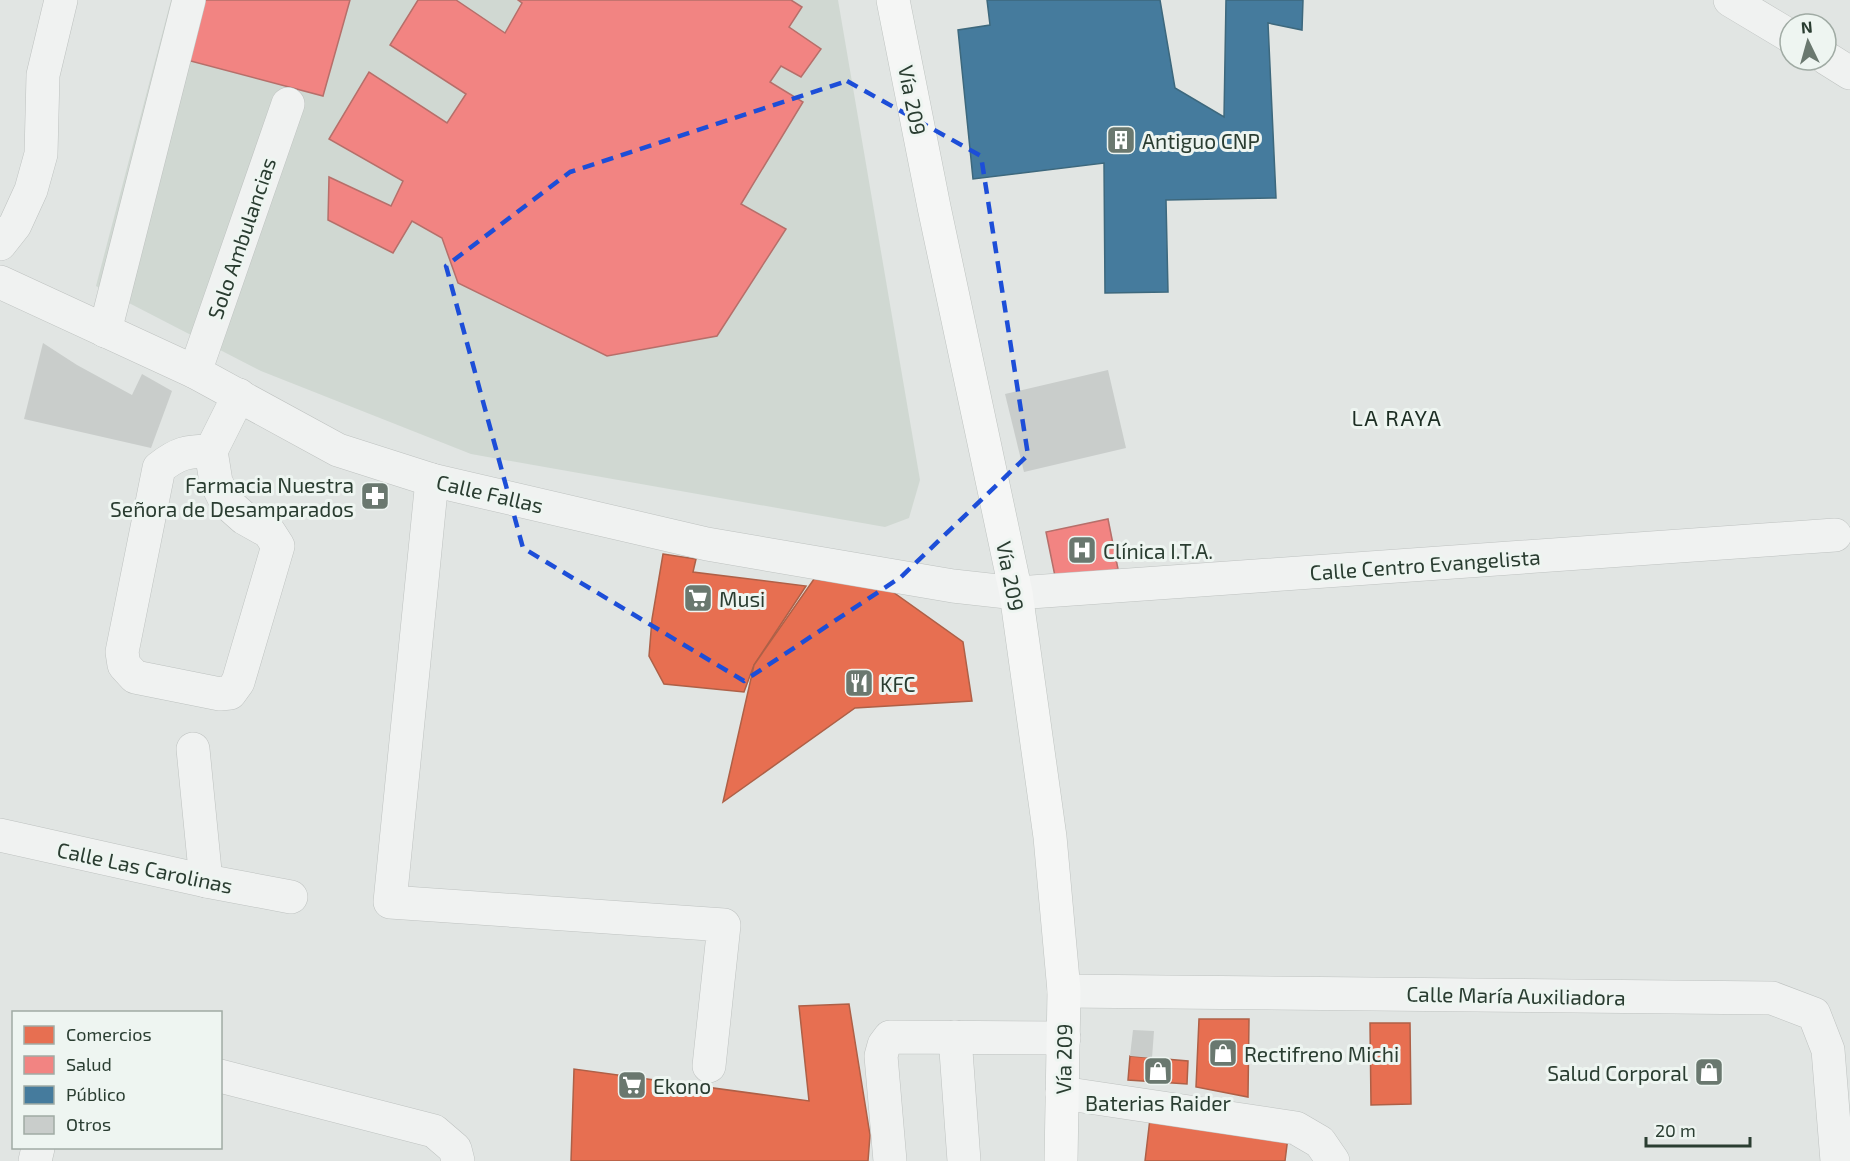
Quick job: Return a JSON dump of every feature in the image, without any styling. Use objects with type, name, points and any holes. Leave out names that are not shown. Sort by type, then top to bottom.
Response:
[{"type":"main road","name":"Vía 209","points":[[893,0],[936,218],[1016,593],[1050,837],[1065,991],[1061,1161]]},
{"type":"street","points":[[0,244],[15,225],[31,189],[41,154],[43,75],[61,0]]},
{"type":"street","points":[[105,331],[189,0]]},
{"type":"street","points":[[1730,0],[1778,29]]},
{"type":"street","name":"Solo Ambulancias","points":[[195,372],[288,104]]},
{"type":"street","name":"Calle Fallas","points":[[0,282],[195,372],[338,450],[432,480],[707,544],[953,586],[1016,593]]},
{"type":"street","points":[[211,451],[197,451],[174,456],[159,468],[122,652],[124,665],[135,677],[220,694],[230,693],[238,682],[278,546],[269,532],[244,518],[226,502],[216,482],[211,451],[239,395]]},
{"type":"street","points":[[432,480],[390,902],[724,925],[709,1066]]},
{"type":"street","name":"Calle Centro Evangelista","points":[[1016,593],[1835,535]]},
{"type":"street","points":[[193,749],[206,881]]},
{"type":"street","name":"Calle Las Carolinas","points":[[0,835],[206,881],[291,897]]},
{"type":"street","name":"Calle María Auxiliadora","points":[[1065,991],[1772,998],[1814,1014],[1828,1050],[1837,1161]]},
{"type":"street","points":[[890,1161],[881,1056],[884,1045],[890,1037],[1064,1038]]},
{"type":"street","points":[[955,1037],[964,1161]]},
{"type":"street","points":[[222,1077],[434,1131],[455,1149],[458,1161]]},
{"type":"street","points":[[1062,1093],[1296,1128],[1320,1142],[1333,1161]]},
{"type":"highlighted area","points":[[847,81],[981,156],[1028,455],[901,577],[744,681],[523,548],[446,266],[570,172]]},
{"type":"shaded area","points":[[171,0],[838,0],[920,480],[909,518],[885,527],[471,454],[261,371],[96,286]]},
{"type":"building: Comercios","points":[[663,554],[696,559],[693,572],[806,586],[754,665],[744,692],[664,684],[649,656],[652,619]]},
{"type":"building: Comercios","name":"KFC","points":[[814,579],[890,590],[963,642],[972,701],[855,708],[723,802],[754,665]]},
{"type":"building: Comercios","name":"Ekono","points":[[849,1004],[870,1135],[868,1161],[571,1161],[574,1069],[809,1101],[799,1006]]},
{"type":"building: Comercios","name":"Rectifreno Michi","points":[[1199,1019],[1249,1019],[1248,1097],[1196,1087]]},
{"type":"building: Comercios","points":[[1370,1023],[1410,1023],[1411,1104],[1371,1105]]},
{"type":"building: Comercios","name":"Baterias Raider","points":[[1130,1056],[1188,1061],[1187,1084],[1128,1080]]},
{"type":"building: Comercios","points":[[1151,1110],[1289,1129],[1285,1161],[1145,1161]]},
{"type":"building: Salud","points":[[197,0],[350,0],[323,96],[183,59]]},
{"type":"building: Salud","points":[[418,0],[456,0],[505,33],[522,3],[518,0],[791,0],[802,7],[789,27],[821,49],[801,77],[781,66],[770,82],[803,102],[741,204],[786,229],[717,336],[607,356],[458,283],[442,238],[412,221],[393,253],[328,220],[329,177],[391,206],[403,181],[329,139],[369,72],[447,123],[466,94],[390,45]]},
{"type":"building: Salud","name":"Clínica I.T.A.","points":[[1108,519],[1118,569],[1056,581],[1046,532]]},
{"type":"building: Público","name":"Antiguo CNP","points":[[987,0],[1160,0],[1175,88],[1224,117],[1226,0],[1303,0],[1302,30],[1268,23],[1276,198],[1166,200],[1168,292],[1105,293],[1104,163],[973,179],[958,30],[990,25]]},
{"type":"building: Otros","points":[[43,343],[77,365],[132,395],[142,374],[172,391],[151,448],[24,419]]},
{"type":"building: Otros","points":[[1108,370],[1126,448],[1024,472],[1005,394]]},
{"type":"building: Otros","points":[[1133,1030],[1154,1031],[1152,1058],[1130,1056]]},
{"type":"place","name":"Antiguo CNP","points":[[1121,140]]},
{"type":"place","name":"Farmacia Nuestra Señora de Desamparados","points":[[375,496]]},
{"type":"place","name":"Clínica I.T.A.","points":[[1082,550]]},
{"type":"place","name":"Musi","points":[[698,598]]},
{"type":"place","name":"KFC","points":[[859,683]]},
{"type":"place","name":"Rectifreno Michi","points":[[1223,1053]]},
{"type":"place","name":"Baterias Raider","points":[[1158,1071]]},
{"type":"place","name":"Salud Corporal","points":[[1709,1072]]},
{"type":"place","name":"Ekono","points":[[632,1085]]},
{"type":"district","name":"LA RAYA","points":[[1397,417]]}]
